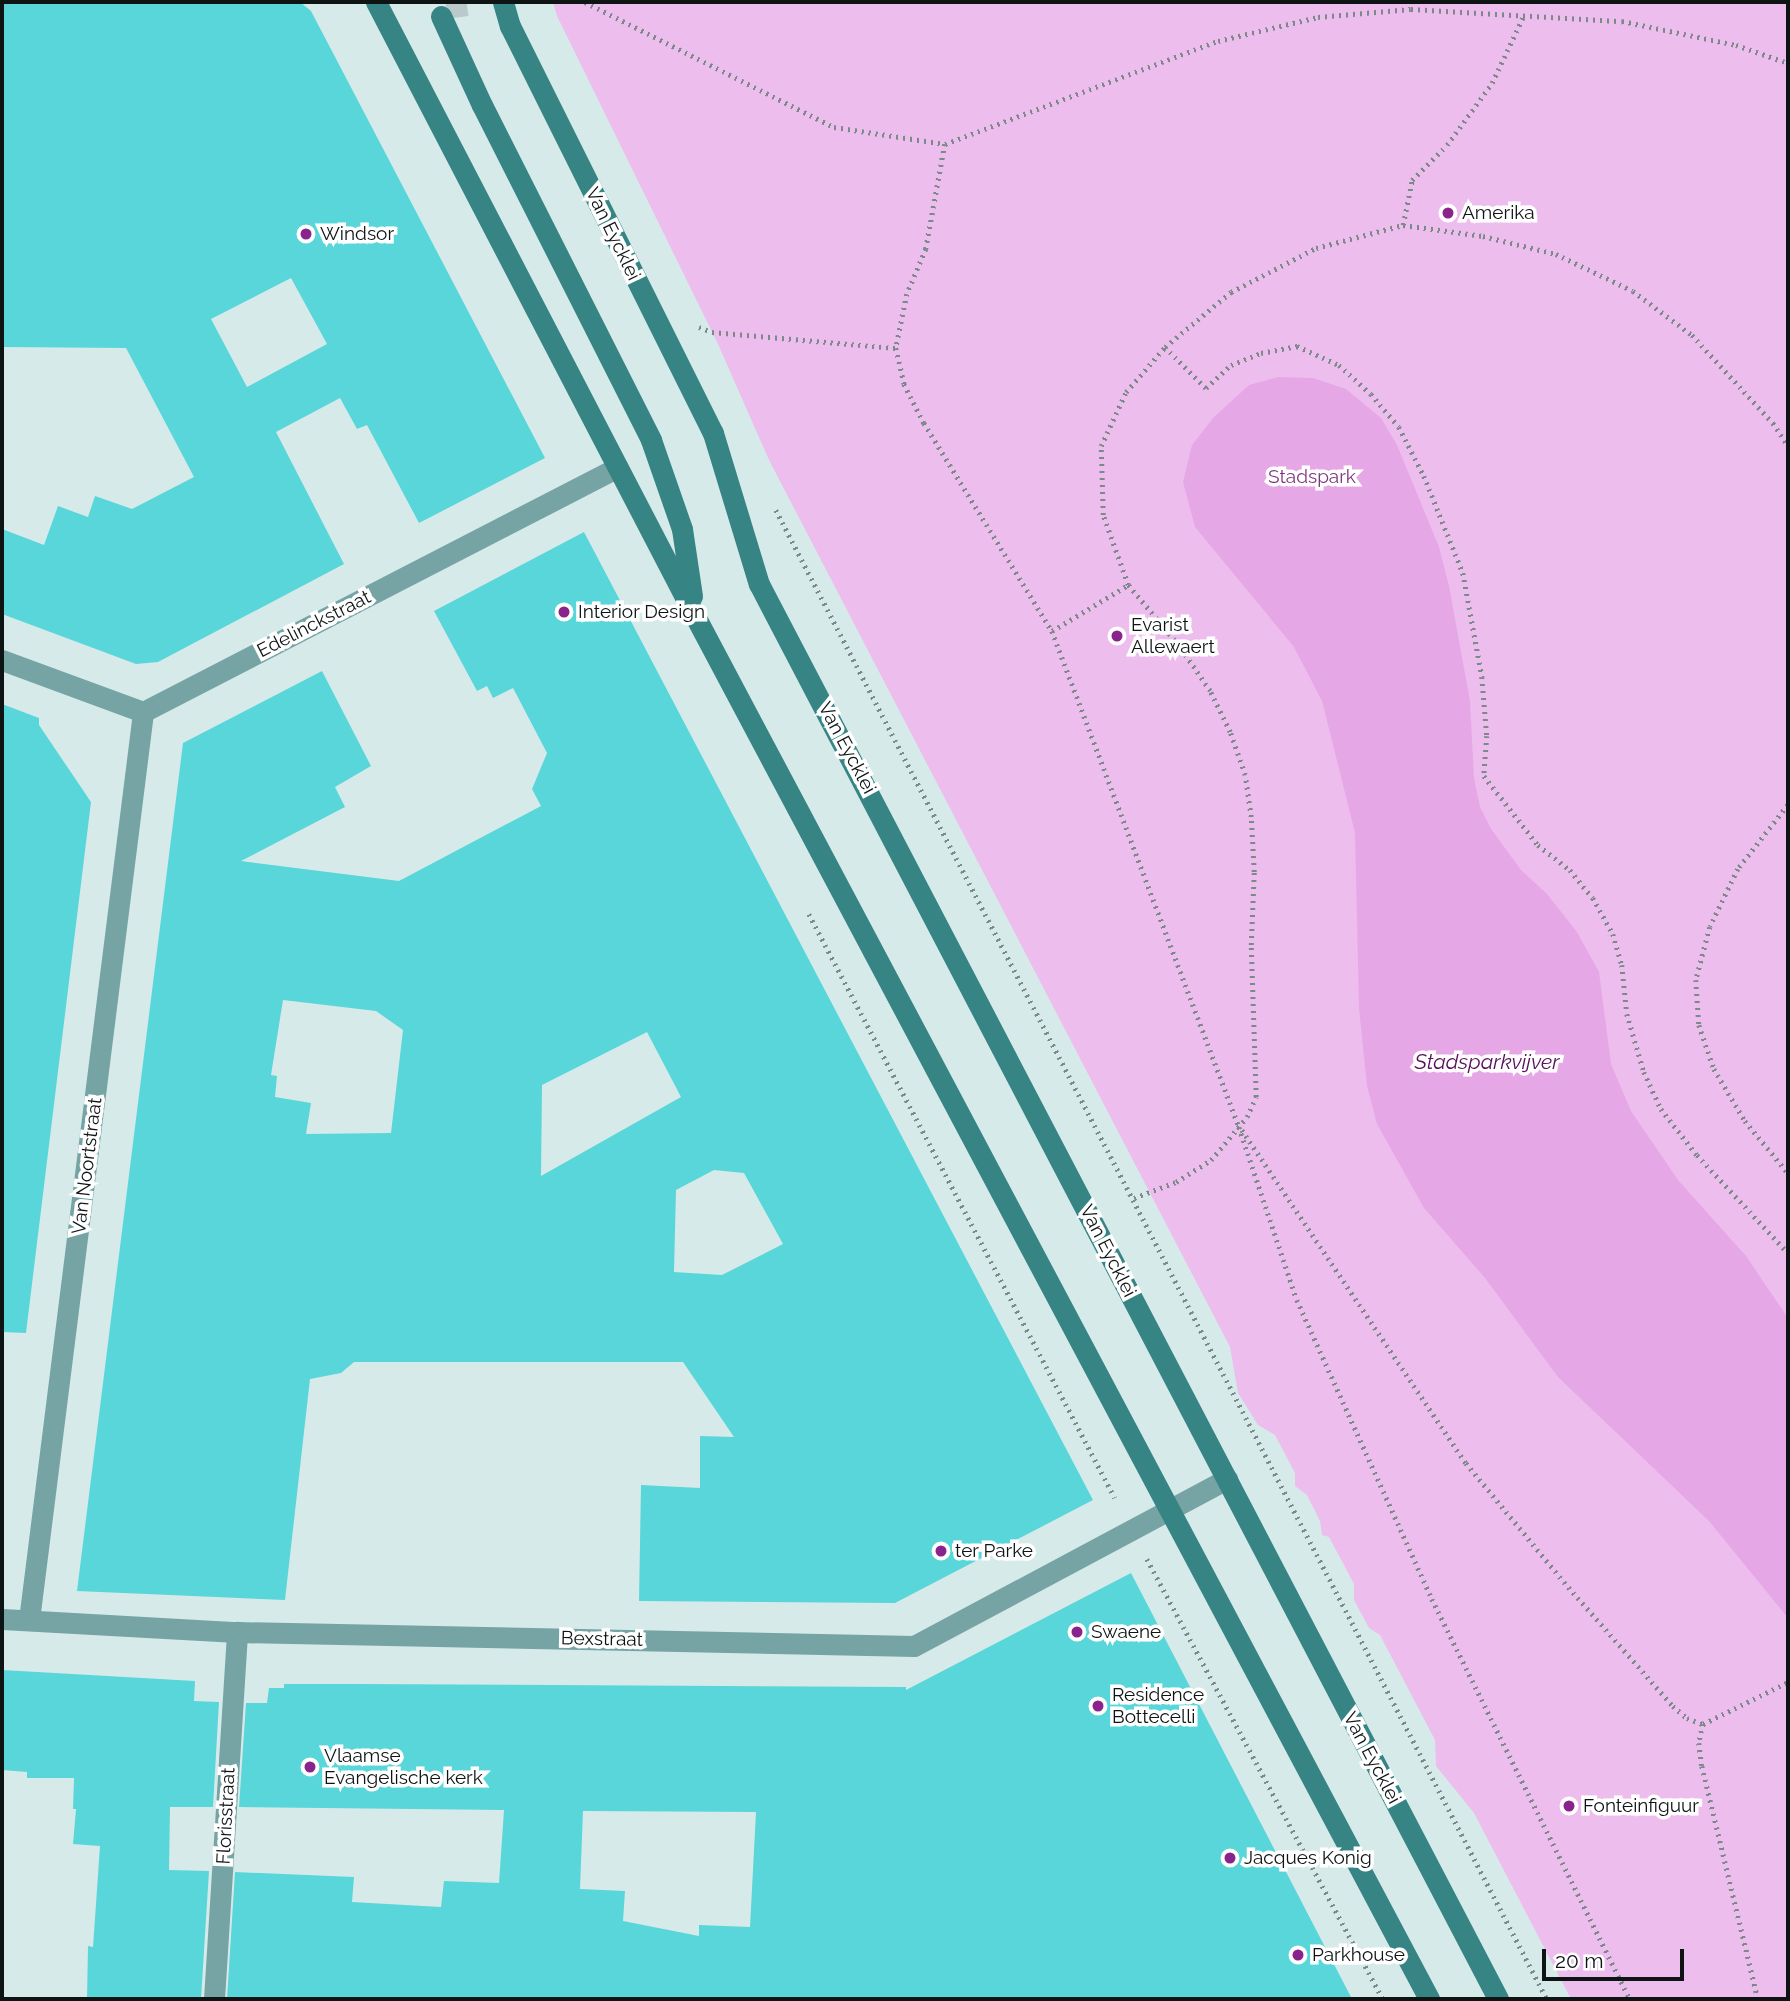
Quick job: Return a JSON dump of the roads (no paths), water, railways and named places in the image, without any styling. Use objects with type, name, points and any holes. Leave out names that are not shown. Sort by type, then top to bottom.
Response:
[{"type":"main road","points":[[376,2],[695,616],[1429,1999]]},
{"type":"main road","name":"Van Eycklei","points":[[503,2],[510,26],[713,433],[759,584],[1498,1999]]},
{"type":"main road","points":[[449,16],[482,105],[652,439],[681,529],[695,616]]},
{"type":"street","name":"Edelinckstraat","points":[[143,712],[618,467]]},
{"type":"street","points":[[2,660],[143,712]]},
{"type":"street","name":"Van Noortstraat","points":[[29,1620],[143,712]]},
{"type":"street","points":[[1169,1511],[1227,1479]]},
{"type":"street","name":"Bexstraat","points":[[2,1619],[237,1632],[914,1646],[1169,1511]]},
{"type":"street","name":"Florisstraat","points":[[214,1999],[237,1632]]},
{"type":"water","name":"Stadsparkvijver","points":[[1278,377],[1313,378],[1346,389],[1381,418],[1397,445],[1439,547],[1449,586],[1470,701],[1474,778],[1480,807],[1491,829],[1521,870],[1547,894],[1577,932],[1599,972],[1611,1064],[1631,1111],[1678,1180],[1746,1256],[1788,1318],[1788,1618],[1709,1521],[1558,1377],[1485,1278],[1424,1208],[1377,1124],[1367,1086],[1359,1008],[1355,833],[1322,701],[1294,647],[1195,527],[1183,482],[1192,445],[1214,417],[1249,385]]},
{"type":"tunnel","points":[[456,2],[458,17]]},
{"type":"place","name":"Amerika","points":[[1448,213]]},
{"type":"place","name":"Windsor","points":[[306,234]]},
{"type":"place","name":"Interior Design","points":[[564,612]]},
{"type":"place","name":"Evarist Allewaert","points":[[1117,636]]},
{"type":"place","name":"ter Parke","points":[[941,1551]]},
{"type":"place","name":"Swaene","points":[[1077,1632]]},
{"type":"place","name":"Residence Bottecelli","points":[[1098,1706]]},
{"type":"place","name":"Vlaamse Evangelische kerk","points":[[310,1767]]},
{"type":"place","name":"Fonteinfiguur","points":[[1569,1806]]},
{"type":"place","name":"Jacques Konig","points":[[1230,1858]]},
{"type":"place","name":"Parkhouse","points":[[1298,1955]]},
{"type":"park label","name":"Stadspark","points":[[1312,477]]}]
